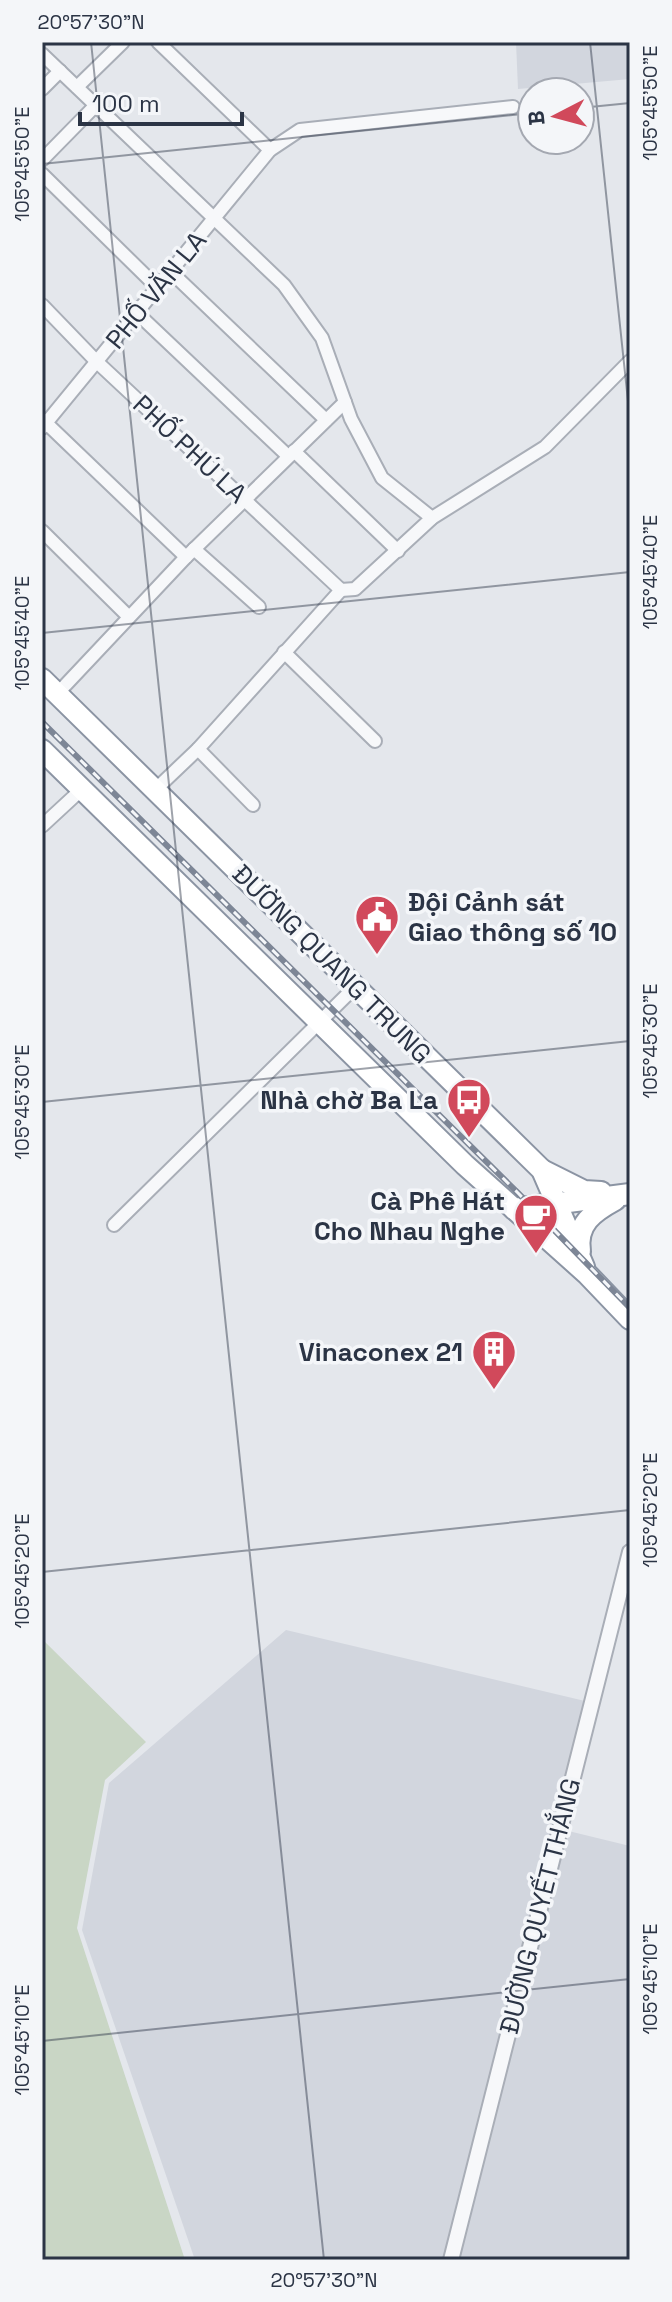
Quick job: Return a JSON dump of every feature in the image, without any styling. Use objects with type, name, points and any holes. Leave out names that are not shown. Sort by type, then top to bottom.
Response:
[{"type":"highway","name":"ĐƯỜNG QUANG TRUNG","points":[[50,686],[542,1170],[587,1274]]},
{"type":"highway","name":"ĐƯỜNG QUANG TRUNG","points":[[42,750],[320,1023],[514,1209],[587,1274],[630,1319]]},
{"type":"highway","points":[[542,1170],[584,1191],[627,1194]]},
{"type":"highway","points":[[514,1209],[627,1194]]},
{"type":"highway","points":[[587,1274],[578,1238],[582,1229],[598,1209],[627,1194]]},
{"type":"street","points":[[77,87],[123,42]]},
{"type":"street","points":[[158,42],[270,150]]},
{"type":"street","points":[[42,54],[284,285],[322,338],[345,402],[382,478],[432,518]]},
{"type":"street","points":[[42,89],[60,71]]},
{"type":"street","points":[[42,160],[96,105]]},
{"type":"street","name":"PHỐ VĂN LA","points":[[44,423],[270,150],[300,130],[513,107]]},
{"type":"street","points":[[42,174],[158,288]]},
{"type":"street","points":[[171,272],[326,420]]},
{"type":"street","name":"PHỐ PHÚ LA","points":[[42,305],[97,362],[341,590]]},
{"type":"street","points":[[137,313],[398,551]]},
{"type":"street","points":[[155,790],[198,749],[341,590],[355,589],[432,518],[545,447],[630,361]]},
{"type":"street","points":[[50,686],[129,617],[244,499],[345,402]]},
{"type":"street","points":[[44,423],[190,553],[259,607]]},
{"type":"street","points":[[42,531],[129,617]]},
{"type":"street","points":[[284,652],[375,741]]},
{"type":"street","points":[[198,749],[253,805]]},
{"type":"street","points":[[42,826],[82,789]]},
{"type":"street","points":[[114,1225],[355,987]]},
{"type":"street","name":"ĐƯỜNG QUYẾT THẮNG","points":[[451,2260],[630,1552]]},
{"type":"shaded area","points":[[516,42],[630,42],[630,79],[596,82],[596,76],[517,76]]},
{"type":"shaded area","points":[[286,1630],[585,1701],[552,1827],[630,1846],[630,2260],[195,2260],[82,1930],[109,1783]]},
{"type":"green space","points":[[42,1639],[146,1742],[105,1780],[77,1928],[185,2260],[42,2260]]},
{"type":"railway","points":[[42,722],[630,1308]]},
{"type":"place","name":"Đội Cảnh sát Giao thông số 10","points":[[377,956]]},
{"type":"place","name":"Nhà chờ Ba La","points":[[469,1139]]},
{"type":"place","name":"Cà Phê Hát Cho Nhau Nghe","points":[[536,1255]]},
{"type":"place","name":"Vinaconex 21","points":[[494,1391]]}]
